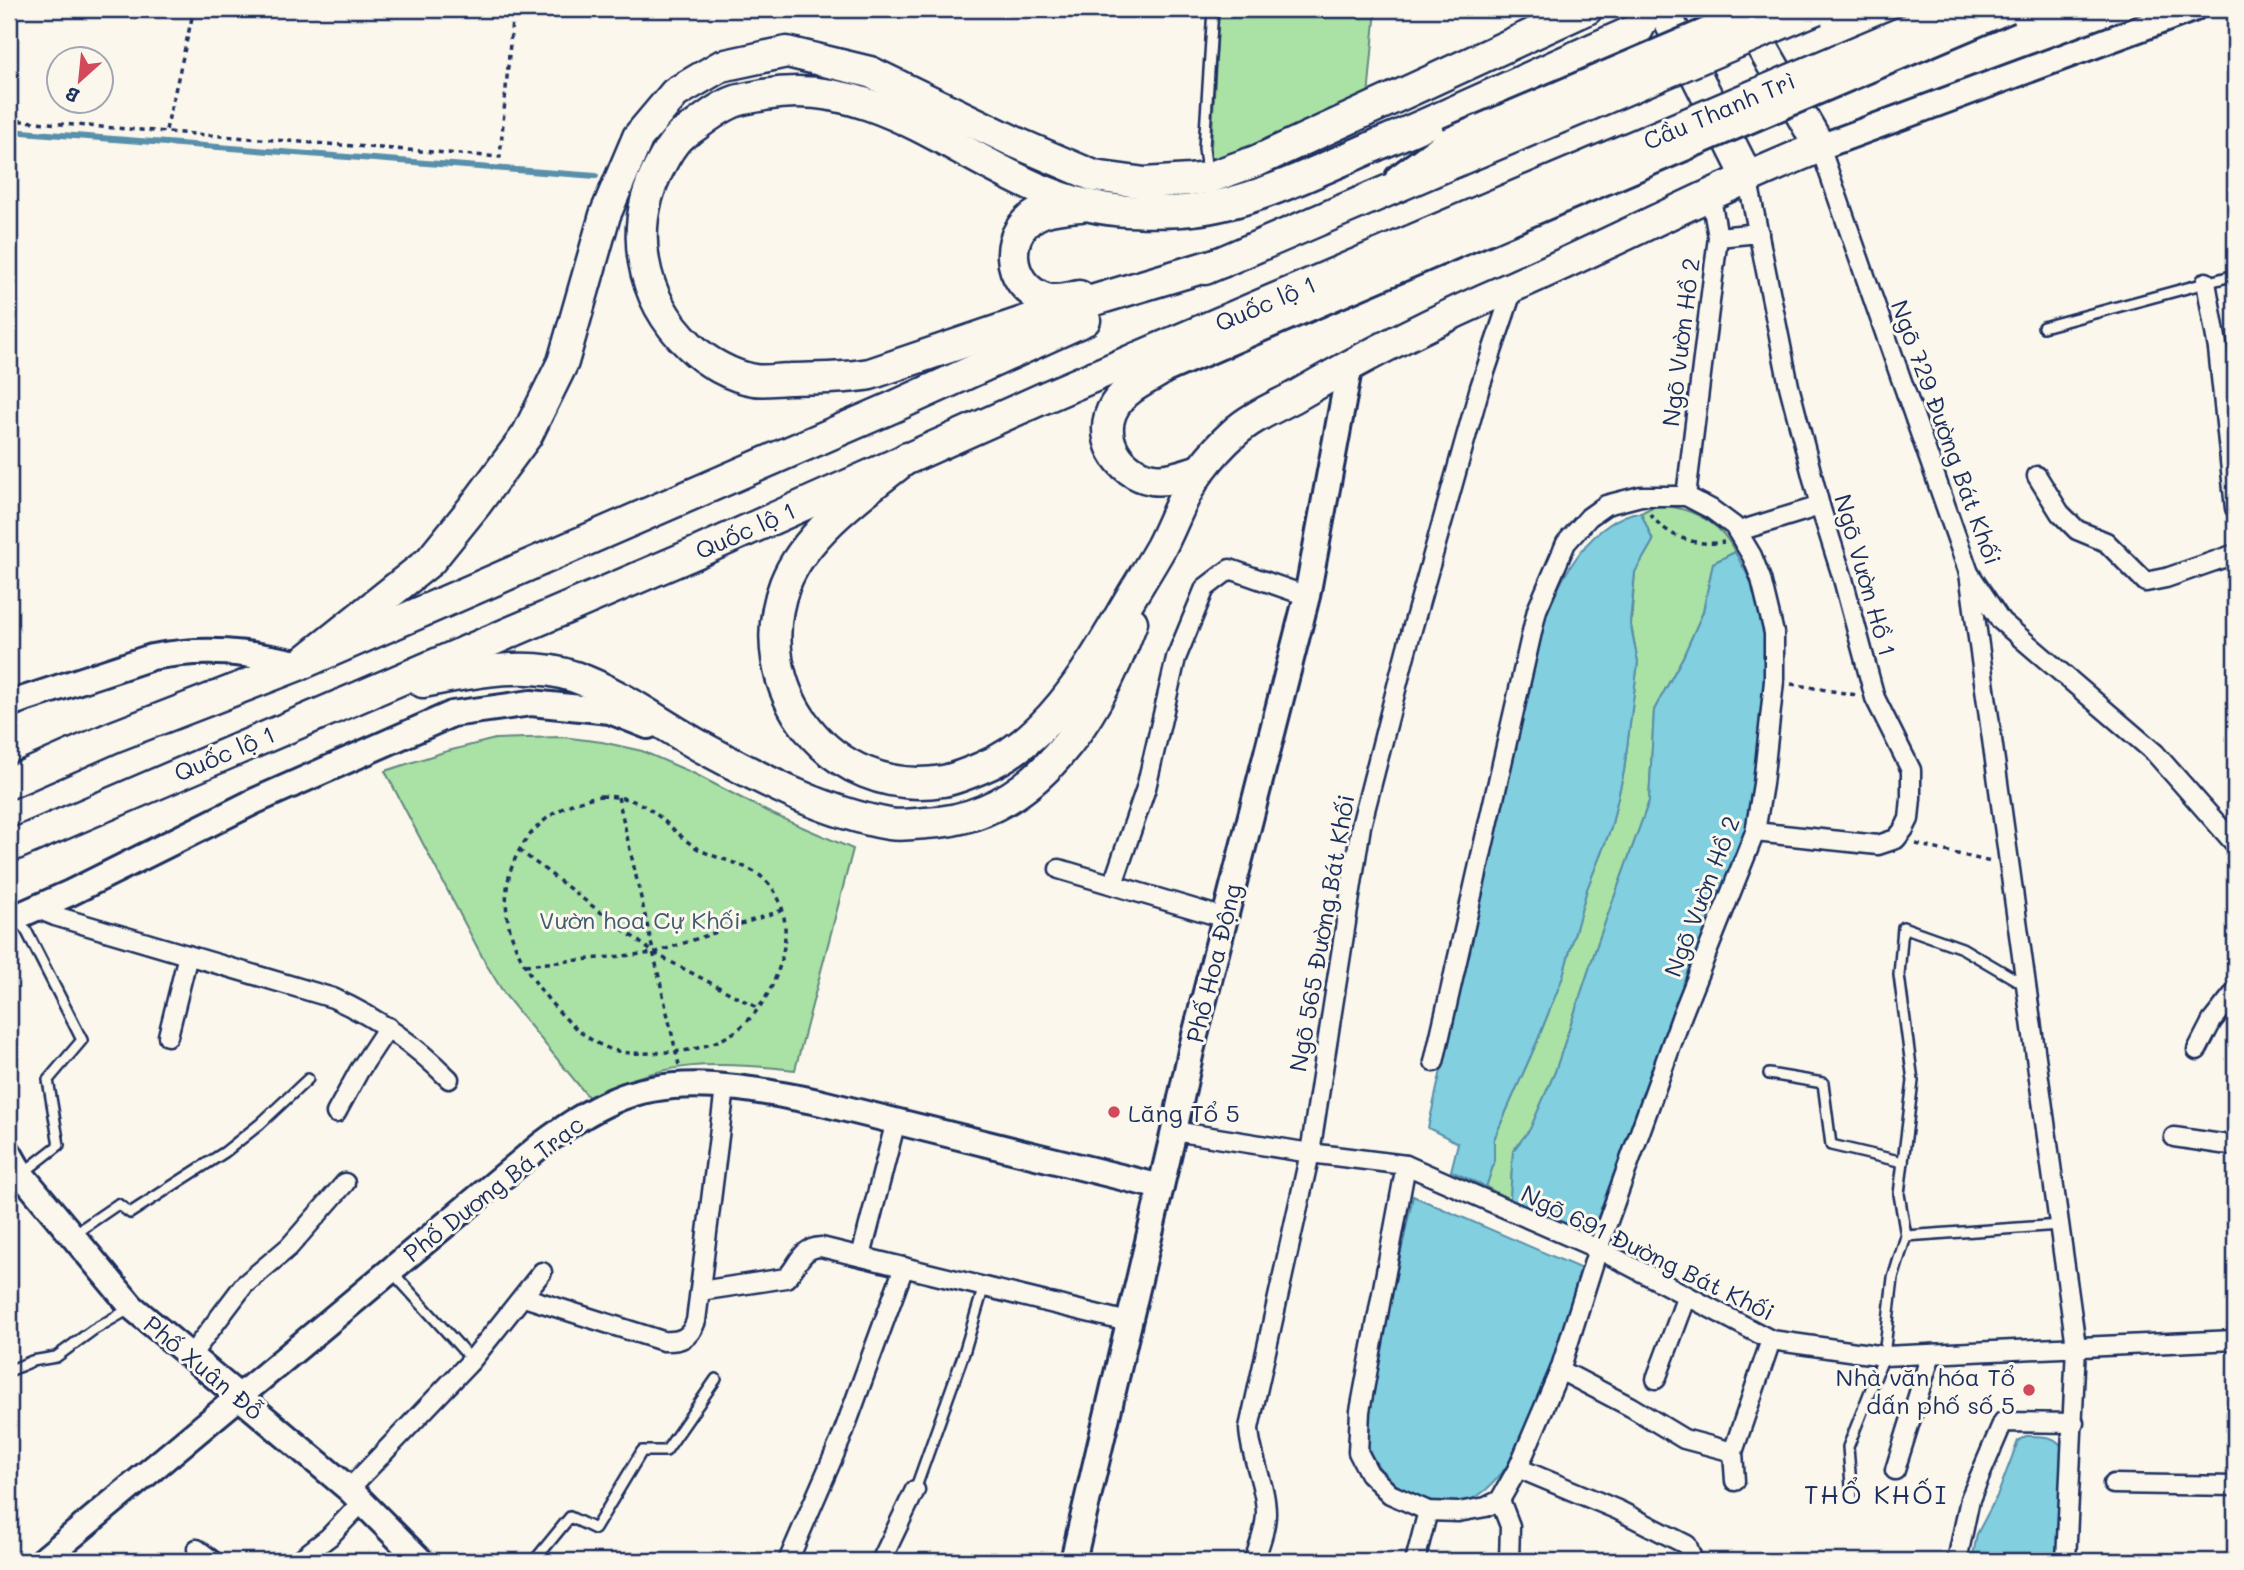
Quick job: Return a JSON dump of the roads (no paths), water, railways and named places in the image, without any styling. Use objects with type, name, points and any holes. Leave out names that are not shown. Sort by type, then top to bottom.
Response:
[{"type":"highway","points":[[301,664],[430,561],[527,435],[563,362],[605,215],[638,137],[676,93],[721,66],[787,51],[870,72],[1017,143],[1094,176],[1145,183],[1208,178],[1259,160],[1587,9]]},
{"type":"highway","points":[[1222,261],[1038,317],[870,374],[853,377],[754,380],[725,370],[701,357],[665,318],[646,270],[640,232],[642,212],[654,178],[666,156],[680,137],[715,111],[736,101],[779,93],[822,93],[880,108],[1036,187],[1087,205],[1121,211],[1193,211],[1263,192],[1410,131],[1637,29],[1648,9]]},
{"type":"highway","points":[[1663,9],[1747,176]]},
{"type":"highway","points":[[907,458],[847,505],[811,543],[786,581],[775,624],[777,668],[793,709],[820,744],[857,769],[899,782],[943,781],[985,767],[1023,743],[1055,713],[1093,661],[1159,550],[1200,470],[1237,430],[1350,364],[1472,303],[1514,286],[1747,176],[1820,147],[1740,9]]},
{"type":"highway","points":[[9,783],[113,737],[301,664],[891,408],[1021,348],[1368,200],[1453,151],[1816,9]]},
{"type":"highway","name":"Cầu Thanh Trì","points":[[1485,220],[1958,9]]},
{"type":"highway","points":[[1087,205],[1041,213],[1020,229],[1012,250],[1015,274],[1033,292],[1046,299],[1061,300],[1222,261]]},
{"type":"highway","name":"Quốc lộ 1","points":[[9,847],[698,551],[1048,396],[1485,220]]},
{"type":"highway","points":[[1158,372],[1132,388],[1116,404],[1108,426],[1107,438],[1110,445],[1123,463],[1151,478],[1171,479],[1200,470]]},
{"type":"highway","points":[[357,696],[470,673],[525,668],[573,676],[614,695],[709,751],[836,811],[892,825],[943,823],[986,811],[1028,787],[1061,753],[1089,714],[1118,660],[1159,550]]},
{"type":"highway","points":[[9,765],[113,737]]},
{"type":"main road","points":[[1453,151],[1762,9]]},
{"type":"main road","points":[[1048,396],[1158,372],[1485,220],[2009,9]]},
{"type":"street","points":[[1820,147],[2193,9]]},
{"type":"street","name":"Ngõ 729 Đường Bát Khối","points":[[1820,147],[1969,573],[2001,621],[2155,752],[2235,844]]},
{"type":"street","name":"Ngõ Vườn Hồ 1","points":[[1747,176],[1789,386],[1820,506],[1875,698],[1911,770],[1912,798],[1909,819],[1896,839],[1878,845],[1755,832]]},
{"type":"street","name":"Ngõ Vườn Hồ 2","points":[[1686,496],[1718,237],[1710,193]]},
{"type":"street","points":[[1718,237],[1759,233]]},
{"type":"street","points":[[2206,282],[2218,349],[2235,508]]},
{"type":"street","name":"Ngõ 565 Đường Bát Khối","points":[[1254,1561],[1266,1513],[1263,1490],[1250,1447],[1249,1428],[1310,1153],[1361,826],[1413,624],[1480,387],[1514,286]]},
{"type":"street","points":[[1472,303],[1482,306],[1502,320]]},
{"type":"street","name":"Phố Hoa Động","points":[[1073,1561],[1191,1051],[1307,596],[1350,364]]},
{"type":"street","points":[[2037,476],[2068,522],[2077,530],[2106,542],[2146,582],[2166,578],[2235,554]]},
{"type":"street","name":"Ngõ Vườn Hồ 2","points":[[1434,1062],[1537,610],[1555,565],[1576,529],[1606,505],[1641,496],[1686,496],[1711,509],[1739,531],[1752,556],[1768,601],[1774,633],[1774,681],[1755,832],[1698,971],[1598,1249],[1560,1370],[1518,1468],[1500,1500]]},
{"type":"street","points":[[1739,531],[1820,506]]},
{"type":"street","points":[[1113,884],[1146,788],[1176,658],[1205,588],[1230,569],[1307,596]]},
{"type":"street","points":[[1969,573],[2077,1346],[2066,1561]]},
{"type":"street","points":[[9,704],[152,657],[175,653],[200,650],[223,652],[301,664]]},
{"type":"street","points":[[20,915],[255,801],[452,714],[531,703],[610,710],[709,751]]},
{"type":"street","points":[[1059,869],[1225,918]]},
{"type":"street","points":[[20,915],[188,955],[333,998],[388,1027],[419,1049],[449,1079]]},
{"type":"street","points":[[168,1036],[188,955]]},
{"type":"street","points":[[2197,1051],[2212,1021],[2235,992]]},
{"type":"street","points":[[336,1113],[388,1027]]},
{"type":"street","name":"Phố Dương Bá Trạc","points":[[42,1561],[510,1169],[574,1121],[632,1094],[650,1089],[683,1086],[770,1092],[1161,1187]]},
{"type":"street","points":[[530,1299],[663,1341],[685,1338],[693,1330],[725,1088]]},
{"type":"street","points":[[861,1256],[896,1121]]},
{"type":"street","name":"Ngõ 691 Đường Bát Khối","points":[[1174,1131],[1406,1165],[1598,1249],[1771,1340],[1884,1356],[2235,1340]]},
{"type":"street","points":[[2174,1137],[2235,1146]]},
{"type":"street","name":"Phố Xuân Đỗ","points":[[15,1163],[132,1307],[355,1495],[421,1561]]},
{"type":"street","points":[[1406,1165],[1360,1411],[1358,1452],[1369,1473],[1390,1493],[1428,1511],[1458,1513],[1486,1507],[1500,1500],[1510,1526],[1509,1561]]},
{"type":"street","points":[[191,1355],[244,1285],[289,1247],[345,1183]]},
{"type":"street","points":[[699,1291],[786,1278],[800,1257],[812,1247],[821,1247],[1128,1322]]},
{"type":"street","points":[[788,1561],[841,1439],[904,1267]]},
{"type":"street","points":[[298,1561],[329,1536],[355,1495],[472,1360],[542,1272]]},
{"type":"street","points":[[1656,1379],[1687,1296]]},
{"type":"street","points":[[1735,1481],[1733,1452],[1771,1340]]},
{"type":"street","points":[[1895,1470],[1931,1354]]},
{"type":"street","points":[[1560,1370],[1631,1407],[1684,1439],[1733,1452]]},
{"type":"street","points":[[1957,1561],[1970,1499],[2003,1422],[2074,1423]]},
{"type":"street","points":[[1518,1468],[1618,1510],[1686,1545],[1693,1561]]},
{"type":"street","points":[[2112,1484],[2235,1486]]},
{"type":"street","points":[[881,1561],[915,1490]]},
{"type":"street","points":[[1415,1561],[1428,1511]]},
{"type":"street","points":[[197,1549],[213,1561]]},
{"type":"lane","points":[[1208,178],[1204,149],[1213,9]]},
{"type":"lane","points":[[2043,327],[2235,275]]},
{"type":"lane","points":[[15,1163],[59,1145],[48,1080],[82,1040],[20,915]]},
{"type":"lane","points":[[1852,1497],[1848,1447],[1884,1356],[1893,1278],[1906,1236],[1899,1194],[1913,1081],[1899,975],[1903,927],[1962,948],[2026,986]]},
{"type":"lane","points":[[1769,1074],[1823,1083],[1831,1145],[1903,1162]]},
{"type":"lane","points":[[72,1235],[118,1204],[130,1213],[225,1153],[309,1079]]},
{"type":"lane","points":[[1906,1236],[2060,1225]]},
{"type":"lane","points":[[390,1270],[472,1360]]},
{"type":"lane","points":[[915,1490],[964,1353],[984,1286]]},
{"type":"lane","points":[[9,1371],[32,1361],[55,1357],[132,1307]]},
{"type":"lane","points":[[534,1561],[570,1517],[595,1529],[642,1451],[666,1451],[716,1379]]},
{"type":"water","points":[[1633,513],[1641,513],[1653,541],[1635,572],[1630,622],[1638,662],[1624,771],[1611,828],[1587,889],[1562,979],[1494,1139],[1494,1163],[1486,1187],[1451,1171],[1458,1143],[1428,1128],[1540,630],[1574,560],[1600,531]]},
{"type":"water","points":[[1735,552],[1760,598],[1767,622],[1763,712],[1752,802],[1742,844],[1700,942],[1596,1222],[1584,1231],[1577,1232],[1510,1200],[1513,1151],[1530,1129],[1555,1072],[1649,801],[1654,710],[1683,657],[1703,612],[1713,563]]},
{"type":"water","points":[[1413,1196],[1582,1269],[1555,1357],[1530,1424],[1497,1478],[1479,1495],[1461,1502],[1431,1501],[1397,1485],[1375,1461],[1368,1446],[1368,1407]]},
{"type":"water","points":[[2026,1436],[2055,1440],[2065,1453],[2059,1561],[1972,1561],[1977,1534],[1998,1494],[2018,1441]]},
{"type":"waterway","points":[[9,131],[596,176]]},
{"type":"place","name":"Lăng Tổ 5","points":[[1114,1112]]},
{"type":"place","name":"Nhà văn hóa Tổ dấn phố số 5","points":[[2029,1390]]},
{"type":"district","name":"THỔ KHỐI","points":[[1876,1494]]},
{"type":"park label","name":"Vườn hoa Cự Khối","points":[[640,919]]}]
